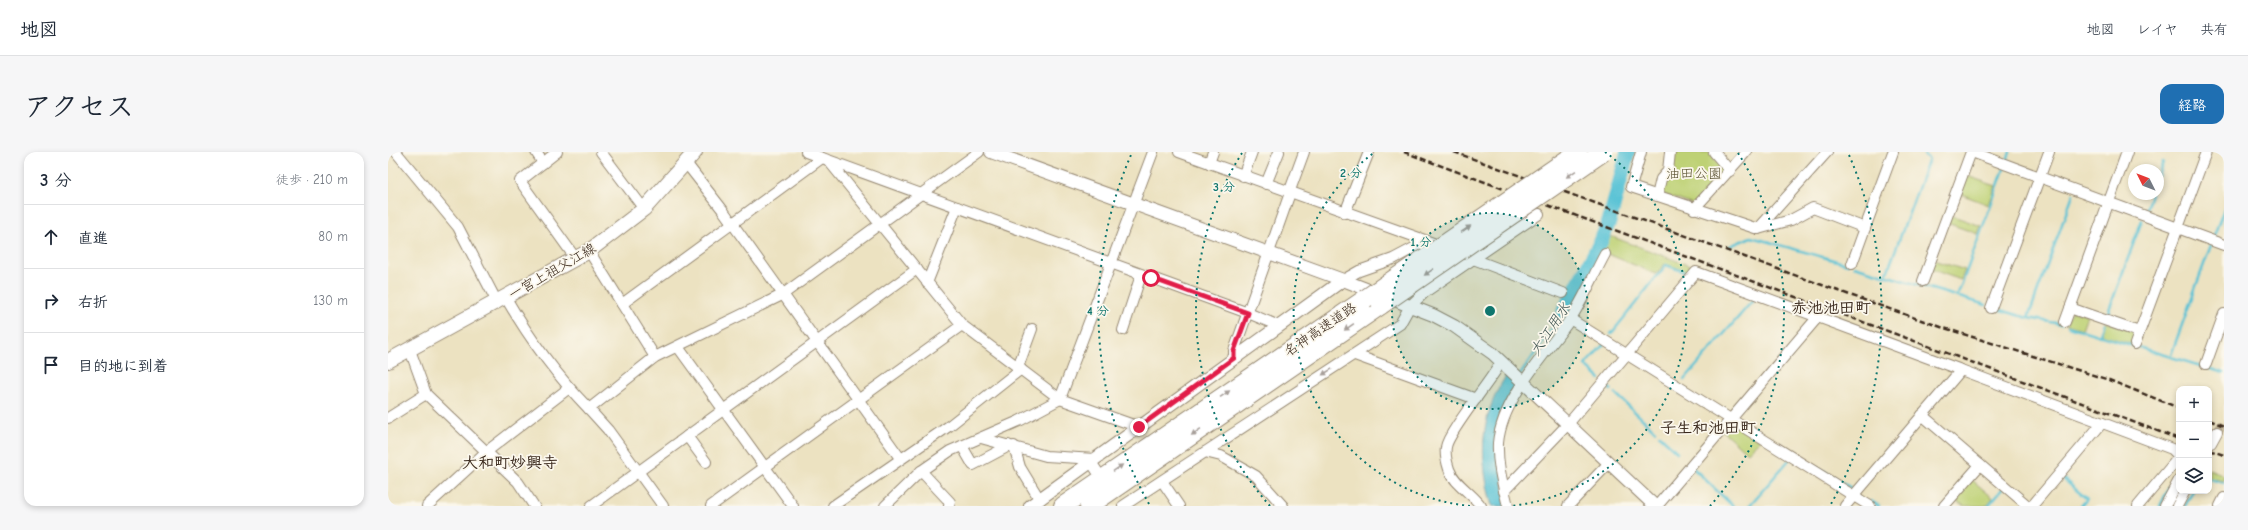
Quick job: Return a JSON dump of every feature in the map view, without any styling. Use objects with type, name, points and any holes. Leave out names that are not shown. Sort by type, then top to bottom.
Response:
[{"type":"highway","name":"名神高速道路","points":[[1063,506],[1578,152]]},
{"type":"highway","name":"名神高速道路","points":[[1089,506],[1603,152]]},
{"type":"main road","name":"一宮上祖父江線","points":[[388,361],[589,252],[644,209],[691,157]]},
{"type":"street","points":[[397,152],[458,227],[502,300],[533,343],[569,388],[608,430],[663,506]]},
{"type":"street","points":[[536,152],[543,163]]},
{"type":"street","points":[[557,152],[520,181],[576,259]]},
{"type":"street","points":[[601,152],[644,209]]},
{"type":"street","points":[[806,152],[1248,313],[1279,326]]},
{"type":"street","points":[[589,409],[655,358],[782,295],[924,194],[979,152]]},
{"type":"street","points":[[991,152],[1269,252],[1410,306],[1454,326],[1505,365],[1656,506],[1817,318]]},
{"type":"street","points":[[885,506],[921,471],[950,451],[1019,421],[1060,399],[1153,152]]},
{"type":"street","points":[[1179,152],[1345,213],[1426,240],[1562,293]]},
{"type":"street","points":[[1209,163],[1213,152]]},
{"type":"street","points":[[1243,176],[1252,152]]},
{"type":"street","points":[[1266,184],[1279,152]]},
{"type":"street","points":[[1234,358],[1234,351],[1304,152]]},
{"type":"street","points":[[1345,213],[1368,152]]},
{"type":"street","points":[[1641,152],[1631,187],[1694,209],[1758,229],[1791,220],[1813,208],[1865,228]]},
{"type":"street","points":[[1657,196],[1661,179],[1668,171],[1670,152]]},
{"type":"street","points":[[1714,152],[1730,171]]},
{"type":"street","points":[[1694,209],[1746,152]]},
{"type":"street","points":[[1758,229],[1827,152]]},
{"type":"street","points":[[1852,264],[1893,152]]},
{"type":"street","points":[[1923,281],[1971,152],[2224,245]]},
{"type":"street","points":[[1991,308],[2049,152]]},
{"type":"street","points":[[2065,322],[2127,152]]},
{"type":"street","points":[[2135,344],[2206,152]]},
{"type":"street","points":[[691,157],[733,225],[900,458]]},
{"type":"street","points":[[622,304],[825,159]]},
{"type":"street","points":[[825,159],[962,325],[1060,399],[1139,427]]},
{"type":"street","points":[[927,282],[957,207]]},
{"type":"street","points":[[1114,497],[1122,506],[1355,355],[1400,324],[1410,306],[1425,292],[1539,214]]},
{"type":"street","points":[[1011,445],[1035,503],[1094,464],[1139,427],[1343,280],[1359,271],[1393,259],[1426,240]]},
{"type":"street","points":[[589,252],[655,358]]},
{"type":"street","points":[[1508,506],[1499,472],[1498,443],[1508,408],[1523,382],[1570,319],[1605,254]]},
{"type":"street","points":[[591,506],[722,409],[917,269]]},
{"type":"street","points":[[1504,491],[1568,424],[1696,272],[2102,424],[2172,448],[2176,453]]},
{"type":"street","points":[[1123,330],[1142,275]]},
{"type":"street","points":[[2070,308],[2139,332]]},
{"type":"street","points":[[2206,364],[2224,314]]},
{"type":"street","points":[[1570,319],[1870,506]]},
{"type":"street","points":[[711,506],[962,325]]},
{"type":"street","points":[[833,506],[900,458],[949,426],[1020,368],[1032,329]]},
{"type":"street","points":[[678,347],[793,506]]},
{"type":"street","points":[[410,350],[426,394],[518,482],[534,506]]},
{"type":"street","points":[[1355,355],[1476,399]]},
{"type":"street","points":[[1481,506],[1454,477],[1449,469],[1446,456],[1446,446],[1451,435],[1476,399],[1505,365]]},
{"type":"street","points":[[1845,506],[1961,370]]},
{"type":"street","points":[[428,506],[486,452],[569,388]]},
{"type":"street","points":[[388,418],[426,394]]},
{"type":"street","points":[[1922,415],[2028,506]]},
{"type":"street","points":[[2032,506],[2102,424]]},
{"type":"street","points":[[2212,443],[2217,432]]},
{"type":"street","points":[[687,436],[706,462]]},
{"type":"street","points":[[982,438],[1046,456],[1094,464]]},
{"type":"street","points":[[962,446],[973,465],[1011,445]]},
{"type":"street","points":[[1205,452],[1221,456],[1256,476],[1282,506]]},
{"type":"street","points":[[2138,506],[2178,458]]},
{"type":"street","points":[[1568,506],[1609,463]]},
{"type":"street","points":[[1944,506],[1980,465]]},
{"type":"street","points":[[921,471],[950,502],[950,506]]},
{"type":"street","points":[[1162,481],[1178,506]]},
{"type":"street","points":[[2165,506],[2176,486]]},
{"type":"street","points":[[2177,506],[2183,494]]},
{"type":"street","points":[[2220,506],[2224,498]]},
{"type":"green space","name":"油田公園","points":[[1675,152],[1709,152],[1724,170],[1693,205],[1662,194]]},
{"type":"green space","points":[[1964,175],[1996,186],[1989,205],[1958,193]]},
{"type":"green space","points":[[1950,215],[1981,226],[1978,234],[1947,223]]},
{"type":"green space","points":[[1610,236],[1696,268],[1691,273],[1665,264],[1656,274],[1603,252]]},
{"type":"green space","points":[[1933,260],[1965,270],[1961,280],[1930,269]]},
{"type":"green space","points":[[2072,310],[2087,315],[2082,329],[2066,324]]},
{"type":"green space","points":[[2105,321],[2136,332],[2132,344],[2101,335]]},
{"type":"green space","points":[[1731,423],[1760,440],[1747,453],[1723,431]]},
{"type":"green space","points":[[2212,470],[2224,475],[2224,481],[2212,479]]},
{"type":"green space","points":[[1971,479],[1993,498],[1986,506],[1965,506],[1953,500]]},
{"type":"water","points":[[1511,369],[1521,377],[1515,385],[1516,389],[1499,424],[1505,506],[1492,506],[1487,488],[1483,452],[1484,435],[1487,418],[1493,402],[1500,385]]},
{"type":"waterway","name":"大江用水","points":[[1564,311],[1600,243],[1609,222],[1628,152]]},
{"type":"waterway","points":[[2007,162],[2010,152]]},
{"type":"waterway","points":[[1887,273],[1929,159],[1924,155]]},
{"type":"waterway","points":[[1957,297],[2004,169]]},
{"type":"waterway","points":[[2028,318],[2073,194]]},
{"type":"waterway","points":[[2145,212],[2149,200]]},
{"type":"waterway","points":[[2213,238],[2224,209]]},
{"type":"waterway","points":[[2106,318],[2142,220]]},
{"type":"waterway","points":[[1730,246],[1751,237],[1848,264]]},
{"type":"waterway","points":[[2171,355],[2211,245]]},
{"type":"waterway","points":[[1611,334],[1666,265],[1691,274]]},
{"type":"waterway","points":[[1854,266],[1986,305]]},
{"type":"waterway","points":[[1684,380],[1755,298]]},
{"type":"waterway","points":[[1994,308],[2028,318],[2061,324]]},
{"type":"waterway","name":"大江用水","points":[[1520,375],[1564,311]]},
{"type":"waterway","points":[[2099,336],[2104,323]]},
{"type":"waterway","points":[[2068,326],[2224,373]]},
{"type":"waterway","points":[[1600,379],[1585,365],[1604,344]]},
{"type":"waterway","points":[[1607,386],[1611,390]]},
{"type":"waterway","points":[[1615,393],[1655,431]]},
{"type":"waterway","points":[[1659,435],[1677,452]]},
{"type":"waterway","points":[[1749,506],[1789,460]]},
{"type":"waterway","points":[[1817,467],[1851,488]]},
{"type":"waterway","points":[[1693,468],[1733,506]]},
{"type":"waterway","points":[[2160,506],[2176,473]]},
{"type":"waterway","points":[[2061,477],[2087,499],[2081,506]]},
{"type":"waterway","points":[[2212,480],[2224,483]]},
{"type":"waterway","points":[[1988,506],[2003,488]]},
{"type":"waterway","points":[[2185,506],[2191,494]]},
{"type":"waterway","points":[[1871,501],[1879,506]]},
{"type":"tunnel","points":[[2217,432],[2224,420]]},
{"type":"railway","points":[[1404,152],[2176,438]]},
{"type":"railway","points":[[1454,152],[1847,294],[1941,327],[2109,380],[2176,407]]},
{"type":"railway","points":[[2212,421],[2224,426]]},
{"type":"railway","points":[[2212,451],[2224,455]]},
{"type":"district","name":"赤池池田町","points":[[1831,307]]},
{"type":"district","name":"子生和池田町","points":[[1708,427]]},
{"type":"district","name":"大和町妙興寺","points":[[510,462]]},
{"type":"route","points":[[1139,427],[1234,358],[1234,351],[1248,313],[1151,278]]}]
